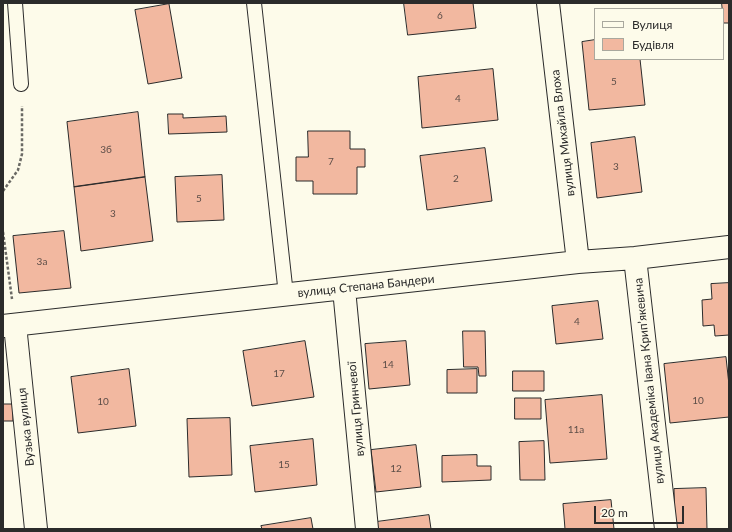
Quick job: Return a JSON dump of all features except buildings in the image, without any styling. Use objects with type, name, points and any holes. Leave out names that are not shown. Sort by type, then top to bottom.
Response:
[{"type":"street","name":"вулиця Михайла Влоха","points":[[548,3],[578,262]]},
{"type":"street","name":"вулиця Степана Бандери","points":[[9,325],[578,262],[635,258],[729,246]]},
{"type":"street","name":"вулиця Академіка Івана Крипʼякевича","points":[[635,258],[666,529]]},
{"type":"street","name":"вулиця Гринчевої","points":[[344,289],[367,529]]},
{"type":"street","name":"Вузька вулиця","points":[[9,325],[36,529]]},
{"type":"lane","points":[[15,3],[21,84]]},
{"type":"lane","points":[[254,3],[286,295]]},
{"type":"path","points":[[3,191],[18,170],[22,154],[21,84]]},
{"type":"path","points":[[3,232],[9,325]]}]
